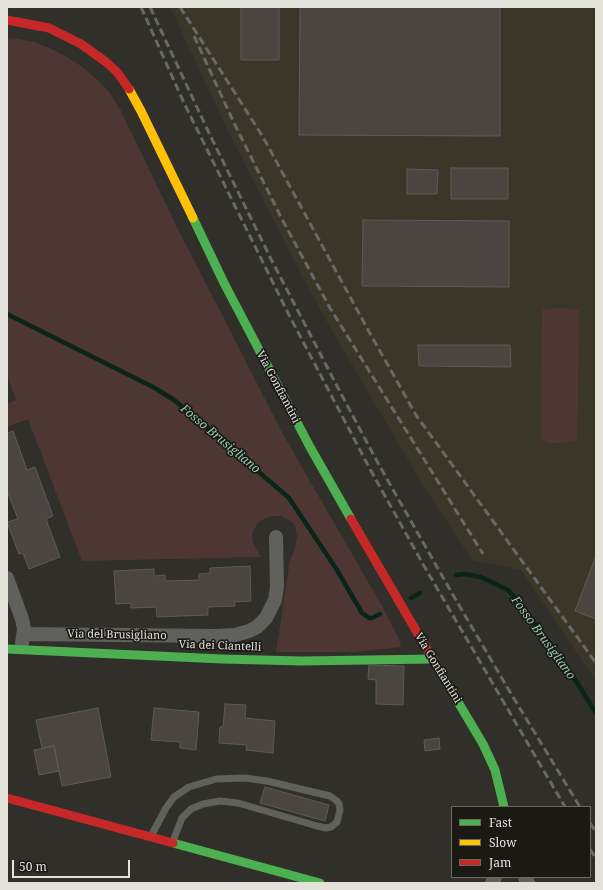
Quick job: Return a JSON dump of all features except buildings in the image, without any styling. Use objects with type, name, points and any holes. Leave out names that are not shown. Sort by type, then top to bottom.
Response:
[{"type":"street","name":"Via Gonfiantini","points":[[7,20],[49,28],[81,44],[118,72],[129,89],[142,111],[214,262],[278,387],[325,474],[483,744],[495,770],[504,806]]},
{"type":"street","name":"Via del Brusigliano","points":[[24,634],[216,636],[235,635],[249,631],[266,618],[275,600],[277,588],[276,538]]},
{"type":"street","points":[[7,578],[21,615],[24,634],[21,649]]},
{"type":"street","name":"Via dei Ciantelli","points":[[7,650],[21,649],[222,659],[302,661],[432,659]]},
{"type":"street","points":[[7,798],[320,883]]},
{"type":"lane","points":[[150,837],[166,808],[174,797],[189,787],[216,779],[245,778],[271,782],[330,796],[339,804],[340,810],[337,822],[326,828],[238,803],[220,802],[203,804],[191,809],[182,818],[173,843]]},
{"type":"shaded area","points":[[170,7],[596,7],[596,681],[521,570],[472,560],[421,482],[327,322],[298,268],[227,129]]},
{"type":"shaded area","points":[[7,38],[34,42],[67,57],[94,77],[109,92],[120,109],[178,229],[284,436],[382,606],[400,641],[401,647],[354,652],[276,652],[290,560],[295,549],[297,536],[295,526],[292,522],[281,516],[265,518],[258,523],[253,531],[253,543],[261,557],[82,561],[28,419],[7,427],[7,404],[16,400],[7,376]]},
{"type":"shaded area","points":[[559,307],[579,310],[577,440],[562,443],[551,443],[541,440],[542,310]]},
{"type":"waterway","name":"Fosso Brusigliano","points":[[7,314],[155,388],[174,400],[289,498],[337,570],[362,613],[369,618],[380,614]]},
{"type":"waterway","name":"Fosso Brusigliano","points":[[456,575],[465,574],[481,577],[508,590],[520,603],[572,675],[596,713]]},
{"type":"waterway","name":"Fosso Brusigliano","points":[[411,598],[420,593]]},
{"type":"railway","points":[[141,7],[184,103],[289,315],[370,469],[424,566],[564,806]]},
{"type":"railway","points":[[150,7],[209,133],[272,261],[379,465],[510,692],[579,806]]},
{"type":"railway","points":[[180,7],[263,137],[416,415],[596,663]]},
{"type":"railway","points":[[194,36],[235,125],[283,221],[330,308],[483,554]]},
{"type":"railway","points":[[591,824],[596,832]]},
{"type":"railway","points":[[591,851],[596,859]]},
{"type":"traffic: fast","points":[[193,218],[224,283],[310,447],[351,519]]},
{"type":"traffic: fast","points":[[7,649],[222,659],[302,661],[432,659]]},
{"type":"traffic: fast","points":[[439,670],[483,744],[495,770],[504,806]]},
{"type":"traffic: fast","points":[[173,843],[320,883]]},
{"type":"traffic: slow","points":[[129,89],[193,218]]},
{"type":"traffic: jam","points":[[7,20],[49,28],[81,44],[117,72],[129,89]]},
{"type":"traffic: jam","points":[[351,519],[439,670]]},
{"type":"traffic: jam","points":[[7,798],[173,843]]}]
